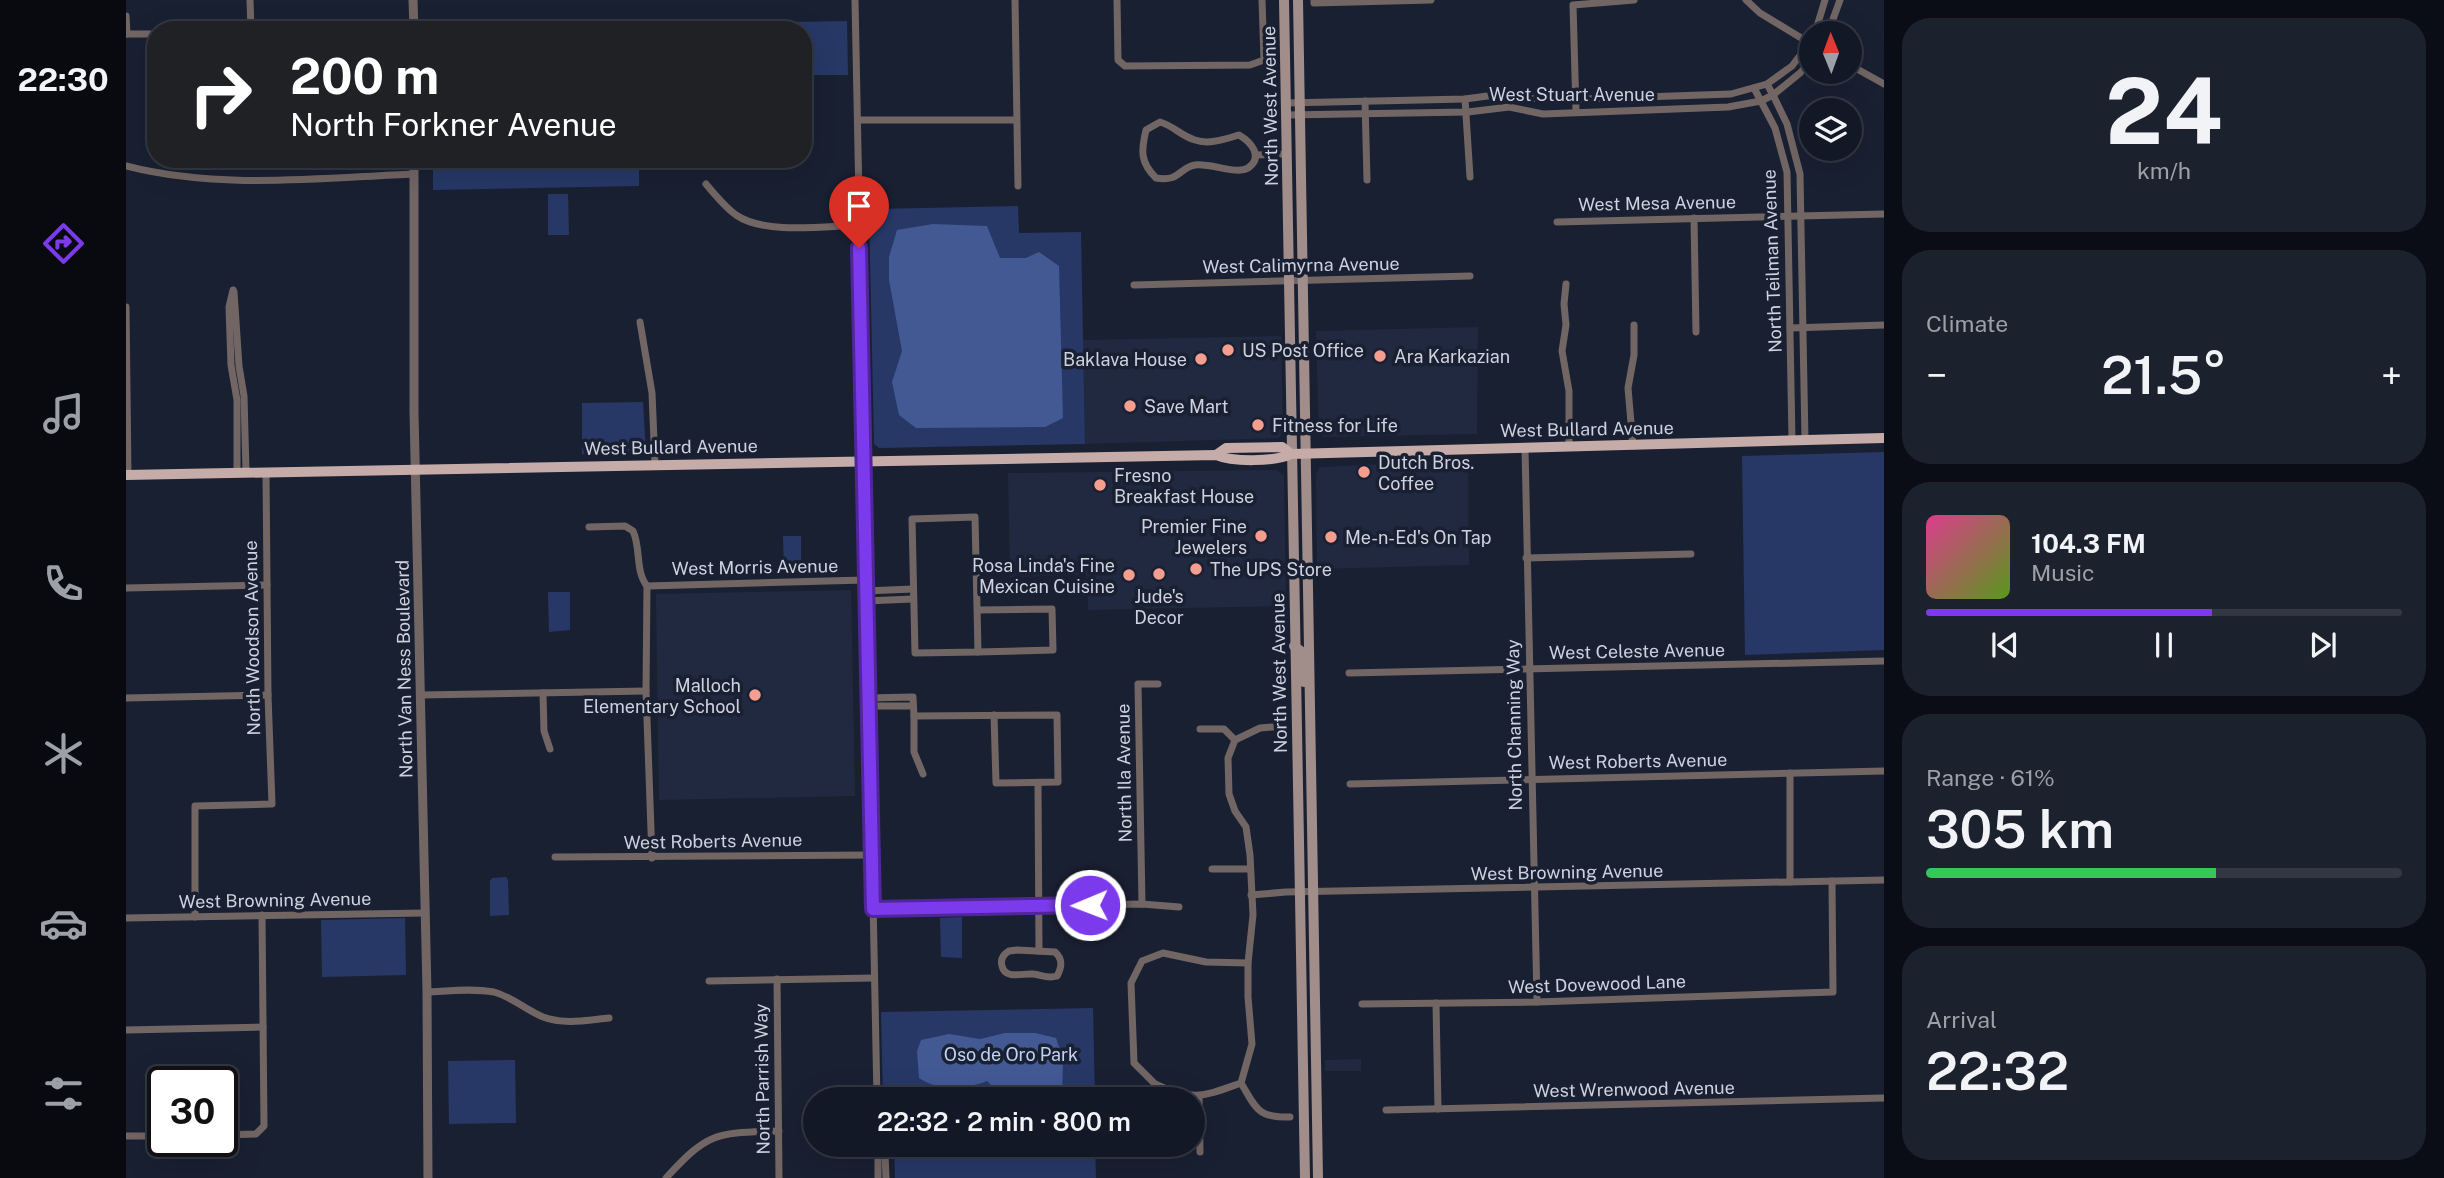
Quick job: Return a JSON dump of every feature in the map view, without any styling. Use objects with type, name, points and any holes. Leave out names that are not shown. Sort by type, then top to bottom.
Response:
[{"type":"main road","name":"North West Avenue","points":[[1284,0],[1305,1178]]},
{"type":"main road","name":"North West Avenue","points":[[1298,0],[1318,1178]]},
{"type":"main road","name":"West Bullard Avenue","points":[[127,475],[1216,456],[1226,448],[1282,447],[1291,454],[1306,454],[1884,438]]},
{"type":"main road","points":[[1294,646],[1299,648],[1303,656],[1306,745],[1312,777]]},
{"type":"street","points":[[250,0],[251,21]]},
{"type":"street","points":[[413,0],[414,21]]},
{"type":"street","points":[[855,0],[877,1087]]},
{"type":"street","points":[[1015,0],[1018,187]]},
{"type":"street","name":"North West Avenue","points":[[1117,0],[1118,60],[1125,66],[1139,66],[1250,65],[1264,60],[1262,0]]},
{"type":"street","points":[[1314,1],[1431,0]]},
{"type":"street","points":[[1576,111],[1573,5],[1634,0]]},
{"type":"street","points":[[1746,0],[1760,13],[1799,36]]},
{"type":"street","points":[[1819,21],[1825,0]]},
{"type":"street","points":[[1832,21],[1839,0]]},
{"type":"street","points":[[126,16],[126,34],[147,34]]},
{"type":"street","points":[[1768,84],[1799,58]]},
{"type":"street","points":[[1862,72],[1884,84]]},
{"type":"street","points":[[1773,95],[1799,74]]},
{"type":"street","name":"West Stuart Avenue","points":[[1285,103],[1465,99],[1494,95],[1536,99],[1699,96],[1731,94],[1768,84]]},
{"type":"street","name":"North Teilman Avenue","points":[[1768,84],[1787,124],[1798,159],[1805,440]]},
{"type":"street","name":"North Teilman Avenue","points":[[1754,88],[1775,128],[1785,161],[1789,216],[1792,440]]},
{"type":"street","name":"West Stuart Avenue","points":[[1286,116],[1468,112],[1509,107],[1543,114],[1728,107],[1761,101],[1773,95]]},
{"type":"street","points":[[1465,99],[1468,112],[1470,177]]},
{"type":"street","points":[[1365,101],[1367,180]]},
{"type":"street","points":[[858,120],[1016,120]]},
{"type":"street","points":[[1160,122],[1173,126],[1195,140],[1214,142],[1239,135],[1251,142],[1256,155],[1254,163],[1237,172],[1214,165],[1191,166],[1175,178],[1166,180],[1156,178],[1149,171],[1142,162],[1141,148],[1146,130],[1160,122]]},
{"type":"street","points":[[1256,155],[1286,154]]},
{"type":"street","points":[[126,166],[150,172],[228,180],[414,174]]},
{"type":"street","name":"North Van Ness Boulevard","points":[[414,168],[414,412],[427,992],[428,1178]]},
{"type":"street","points":[[706,184],[736,215],[751,223],[780,227],[859,225]]},
{"type":"street","name":"West Mesa Avenue","points":[[1557,222],[1884,214]]},
{"type":"street","points":[[1694,218],[1696,332]]},
{"type":"street","name":"West Calimyrna Avenue","points":[[1134,285],[1469,276]]},
{"type":"street","points":[[1566,284],[1566,325],[1562,351],[1569,391],[1569,447]]},
{"type":"street","points":[[126,307],[127,475]]},
{"type":"street","points":[[640,322],[652,393],[655,465]]},
{"type":"street","points":[[1633,446],[1628,387],[1634,355],[1634,325]]},
{"type":"street","points":[[1790,328],[1884,325]]},
{"type":"street","points":[[233,327],[241,411],[242,472]]},
{"type":"street","name":"North Channing Way","points":[[1525,448],[1537,1002]]},
{"type":"street","name":"North Woodson Avenue","points":[[195,916],[195,806],[271,804],[266,472]]},
{"type":"street","points":[[978,610],[1052,609],[1054,650],[978,652],[915,653],[912,519],[975,517],[978,652]]},
{"type":"street","points":[[589,527],[625,526],[633,531],[642,579],[647,586],[646,691],[652,858]]},
{"type":"street","points":[[1526,558],[1691,554]]},
{"type":"street","name":"West Morris Avenue","points":[[647,586],[865,580]]},
{"type":"street","points":[[126,588],[267,585]]},
{"type":"street","points":[[865,590],[914,589]]},
{"type":"street","points":[[865,601],[913,599]]},
{"type":"street","name":"West Celeste Avenue","points":[[1349,673],[1884,661]]},
{"type":"street","name":"North Ila Avenue","points":[[1142,904],[1138,684],[1158,684]]},
{"type":"street","points":[[420,695],[646,691]]},
{"type":"street","points":[[543,693],[544,731],[550,749]]},
{"type":"street","points":[[126,698],[268,695]]},
{"type":"street","points":[[867,702],[913,697],[915,752],[923,774]]},
{"type":"street","points":[[867,702],[913,706]]},
{"type":"street","points":[[914,716],[994,715],[1056,715],[1058,782],[996,783],[994,715]]},
{"type":"street","points":[[1284,726],[1260,728],[1235,740],[1228,758],[1229,794],[1235,811],[1246,827],[1253,915],[1248,963],[1252,1044],[1241,1083],[1256,1108],[1272,1118],[1290,1118]]},
{"type":"street","points":[[1200,729],[1224,729],[1235,740]]},
{"type":"street","name":"West Roberts Avenue","points":[[1350,784],[1884,771]]},
{"type":"street","points":[[1790,773],[1790,882]]},
{"type":"street","points":[[1038,783],[1039,951]]},
{"type":"street","name":"West Roberts Avenue","points":[[555,857],[871,855]]},
{"type":"street","points":[[1212,869],[1250,870]]},
{"type":"street","name":"West Browning Avenue","points":[[1251,895],[1884,880]]},
{"type":"street","name":"West Dovewood Lane","points":[[1362,1004],[1537,1002],[1833,992],[1832,881]]},
{"type":"street","points":[[873,909],[1142,904],[1179,907]]},
{"type":"street","name":"West Browning Avenue","points":[[126,918],[425,913]]},
{"type":"street","points":[[238,1134],[261,1131],[264,1121],[261,915]]},
{"type":"street","points":[[1052,950],[1059,955],[1062,965],[1057,976],[1051,978],[1030,974],[1013,975],[1003,969],[1002,957],[1009,951],[1039,951],[1052,950]]},
{"type":"street","points":[[1161,1087],[1134,1063],[1131,983],[1142,961],[1163,953],[1206,962],[1248,963]]},
{"type":"street","points":[[709,981],[874,978]]},
{"type":"street","name":"North Parrish Way","points":[[777,979],[779,1178]]},
{"type":"street","points":[[427,992],[494,992],[544,1017],[567,1022],[609,1018]]},
{"type":"street","points":[[1436,1003],[1438,1109]]},
{"type":"street","points":[[126,1030],[263,1027]]},
{"type":"street","points":[[1205,1095],[1241,1083]]},
{"type":"street","name":"West Wrenwood Avenue","points":[[1386,1110],[1884,1098]]},
{"type":"street","points":[[666,1178],[696,1147],[708,1140],[736,1132],[779,1131]]},
{"type":"street","points":[[126,1136],[147,1136]]},
{"type":"street","points":[[877,1157],[878,1178]]},
{"type":"street","points":[[885,1157],[886,1178]]},
{"type":"shaded area","points":[[933,224],[987,226],[1000,258],[1026,258],[1039,252],[1059,266],[1063,418],[1045,427],[916,428],[899,415],[892,382],[902,351],[889,280],[889,257],[897,230]]},
{"type":"shaded area","points":[[1478,327],[1477,434],[1325,437],[1319,433],[1316,331]]},
{"type":"shaded area","points":[[1281,336],[1283,433],[1278,438],[1085,444],[1083,340]]},
{"type":"shaded area","points":[[1468,460],[1469,565],[1317,569],[1316,474],[1320,467]]},
{"type":"shaded area","points":[[1277,470],[1284,476],[1286,606],[1088,610],[1087,575],[1010,577],[1008,473]]},
{"type":"shaded area","name":"Malloch Elementary School","points":[[851,590],[855,796],[659,800],[656,594]]},
{"type":"shaded area","points":[[1005,1033],[1035,1033],[1056,1038],[1063,1059],[1062,1087],[994,1087],[987,1081],[970,1086],[943,1087],[919,1078],[917,1051],[921,1040],[949,1034],[980,1039]]},
{"type":"shaded area","points":[[1361,1059],[1361,1071],[1325,1071],[1325,1060]]},
{"type":"green space","points":[[847,21],[848,75],[812,75],[812,22]]},
{"type":"green space","points":[[433,168],[639,168],[639,186],[433,190]]},
{"type":"green space","points":[[548,194],[568,194],[569,235],[548,235]]},
{"type":"green space","points":[[1018,206],[1019,233],[1081,232],[1085,444],[879,448],[874,444],[869,211]]},
{"type":"green space","points":[[643,402],[646,453],[582,454],[582,403]]},
{"type":"green space","points":[[1884,452],[1884,650],[1745,655],[1742,456]]},
{"type":"green space","points":[[783,536],[801,536],[801,571],[784,571]]},
{"type":"green space","points":[[548,592],[570,592],[570,630],[549,632]]},
{"type":"green space","points":[[506,877],[509,915],[490,916],[490,881],[492,878]]},
{"type":"green space","points":[[962,917],[962,958],[941,957],[940,918]]},
{"type":"green space","points":[[405,918],[406,975],[322,977],[321,920]]},
{"type":"green space","name":"Oso de Oro Park","points":[[1093,1008],[1095,1087],[883,1087],[881,1012]]},
{"type":"green space","points":[[515,1060],[516,1123],[449,1124],[448,1061]]},
{"type":"green space","points":[[894,1157],[1095,1157],[1096,1178],[895,1178]]},
{"type":"place","name":"US Post Office","points":[[1228,350]]},
{"type":"place","name":"Ara Karkazian","points":[[1380,356]]},
{"type":"place","name":"Baklava House","points":[[1201,359]]},
{"type":"place","name":"Save Mart","points":[[1130,406]]},
{"type":"place","name":"Fitness for Life","points":[[1258,425]]},
{"type":"place","name":"Dutch Bros. Coffee","points":[[1364,472]]},
{"type":"place","name":"Fresno Breakfast House","points":[[1100,485]]},
{"type":"place","name":"Premier Fine Jewelers","points":[[1261,536]]},
{"type":"place","name":"Me-n-Ed's On Tap","points":[[1331,537]]},
{"type":"place","name":"The UPS Store","points":[[1196,569]]},
{"type":"place","name":"Jude's Decor","points":[[1159,574]]},
{"type":"place","name":"Rosa Linda's Fine Mexican Cuisine","points":[[1129,575]]},
{"type":"place","name":"Malloch Elementary School","points":[[755,695]]},
{"type":"route","points":[[859,248],[873,909],[1090,905]]}]
